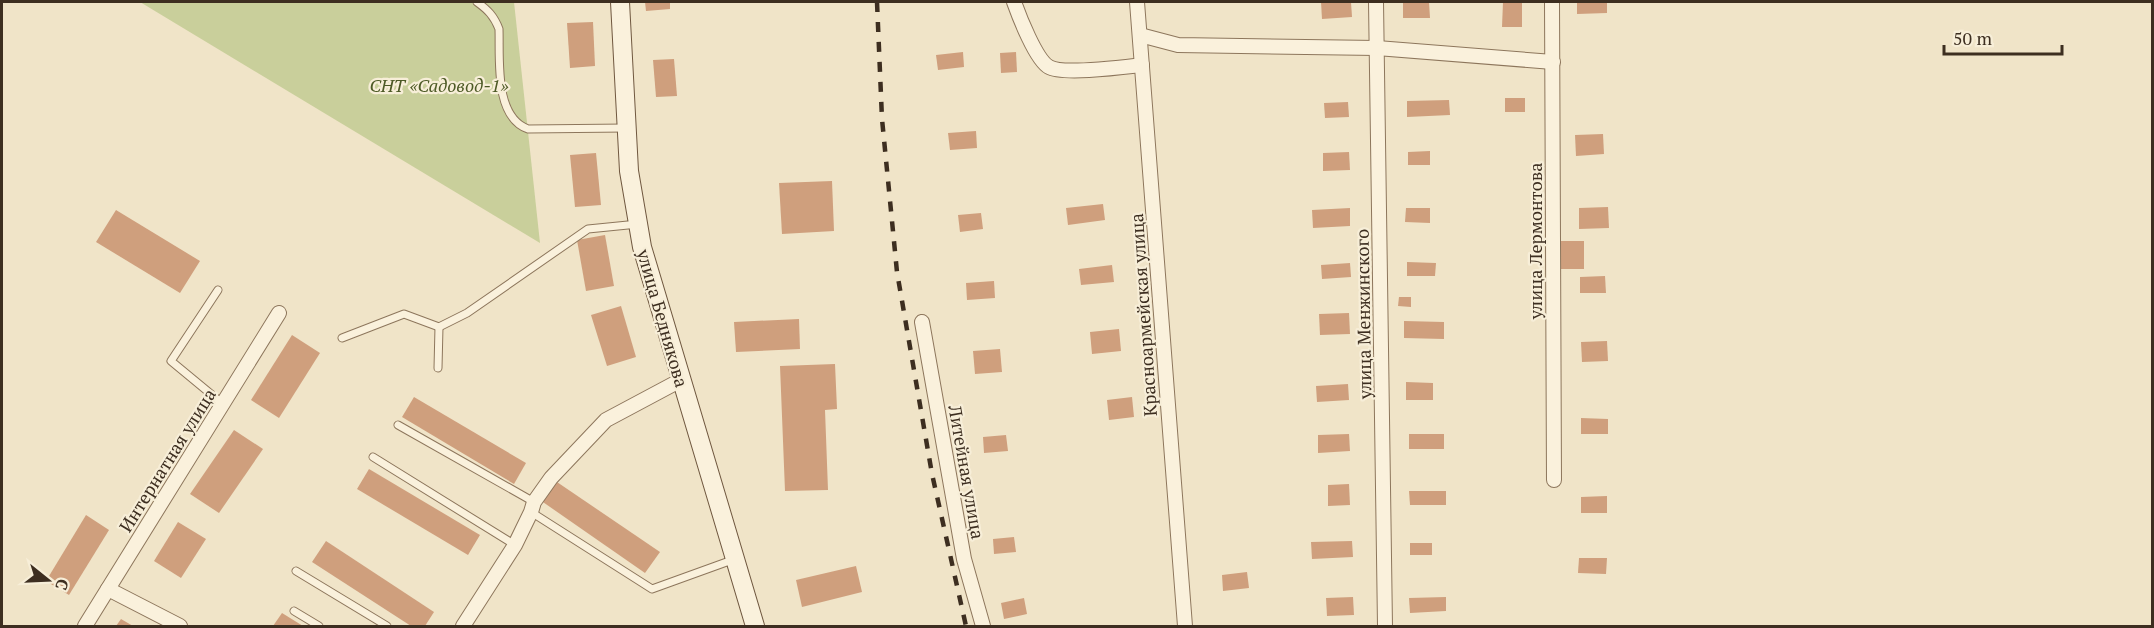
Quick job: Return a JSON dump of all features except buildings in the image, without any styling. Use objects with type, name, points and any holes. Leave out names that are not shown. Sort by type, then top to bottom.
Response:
[{"type":"street","name":"улица Беднякова","points":[[620,2],[629,171],[642,247],[755,627]]},
{"type":"street","points":[[1014,2],[1038,54],[1048,67],[1061,71],[1142,65]]},
{"type":"street","name":"Красноармейская улица","points":[[1137,2],[1185,627]]},
{"type":"street","name":"улица Менжинского","points":[[1376,2],[1385,627]]},
{"type":"street","name":"улица Лермонтова","points":[[1552,2],[1554,480]]},
{"type":"street","points":[[1140,35],[1178,45],[1377,48],[1552,62]]},
{"type":"street","name":"Интернатная улица","points":[[85,627],[279,313]]},
{"type":"street","name":"Литейная улица","points":[[922,322],[964,559],[983,627]]},
{"type":"street","points":[[463,627],[515,545],[533,507],[551,478],[606,420],[681,380]]},
{"type":"street","points":[[108,589],[180,627]]},
{"type":"lane","points":[[477,2],[490,11],[495,19],[498,29],[501,93],[507,108],[519,126],[528,129],[626,128]]},
{"type":"lane","points":[[342,338],[404,314],[439,327],[467,313],[588,229],[638,224]]},
{"type":"lane","points":[[218,290],[171,361],[223,404]]},
{"type":"lane","points":[[438,368],[439,327]]},
{"type":"lane","points":[[398,425],[533,507],[652,589],[735,559]]},
{"type":"lane","points":[[373,458],[515,545]]},
{"type":"lane","points":[[296,571],[387,627]]},
{"type":"lane","points":[[294,611],[319,627]]},
{"type":"green space","name":"СНТ «Садовод-1»","points":[[140,2],[514,2],[540,243]]},
{"type":"railway","points":[[877,2],[882,119],[897,272],[932,474],[966,626]]}]
